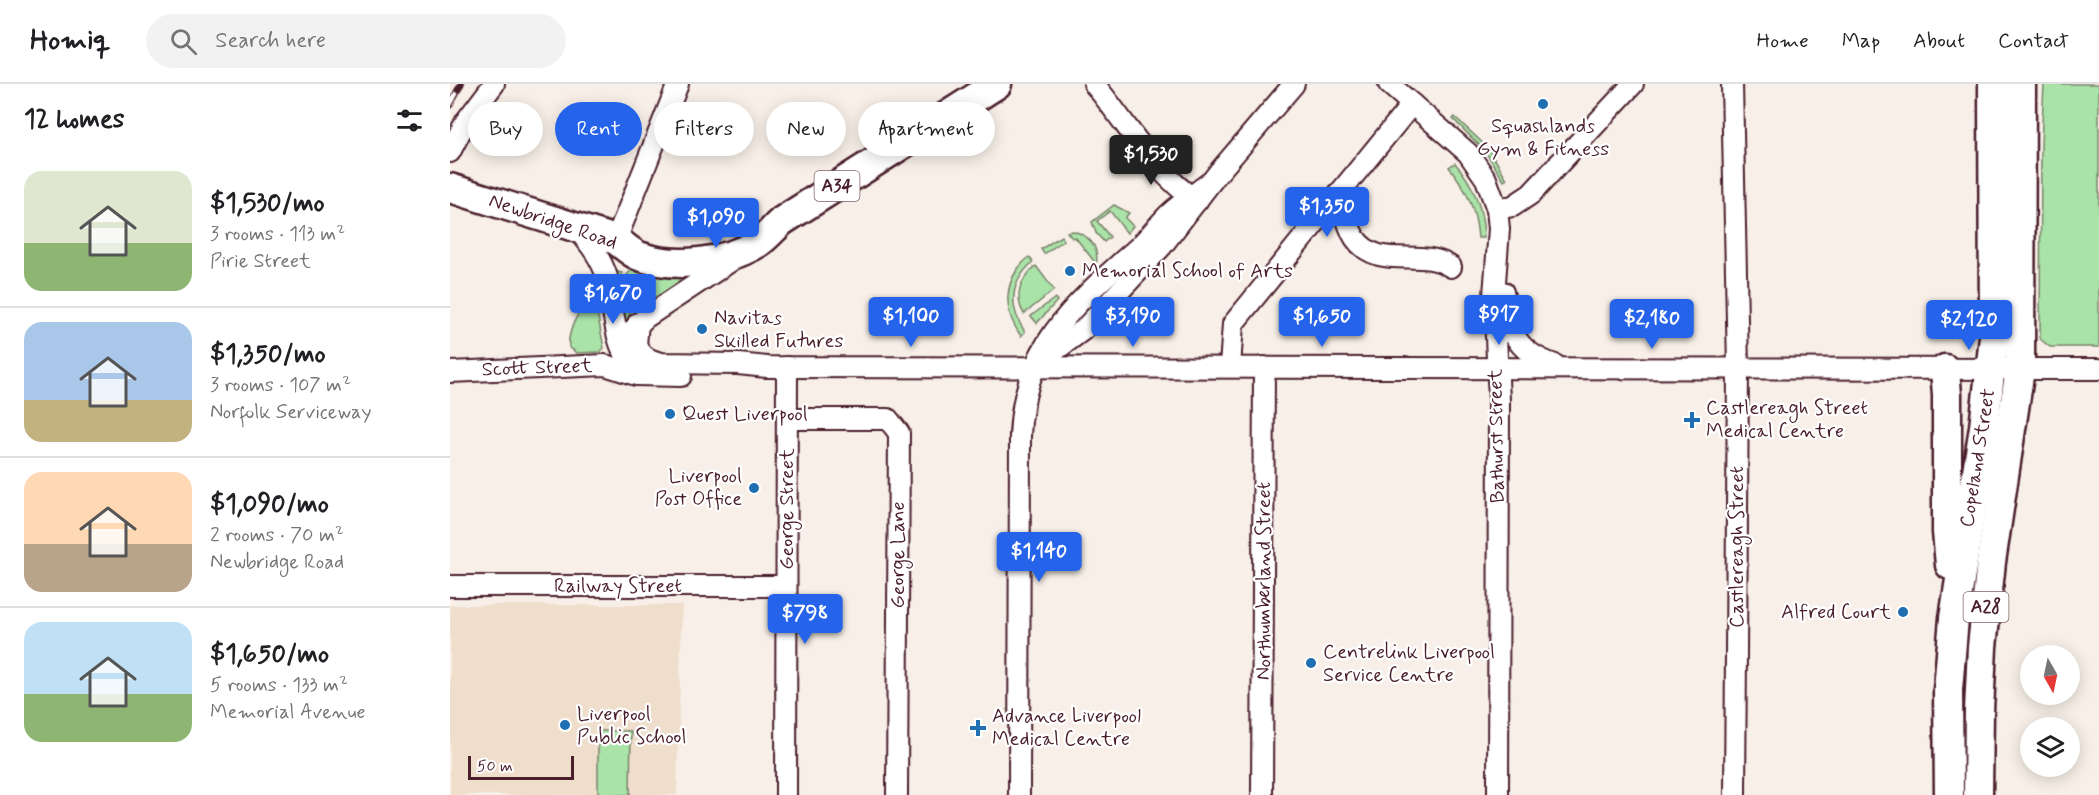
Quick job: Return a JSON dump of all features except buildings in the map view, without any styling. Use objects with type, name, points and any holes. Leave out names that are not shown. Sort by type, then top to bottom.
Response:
[{"type":"highway","name":"A34","points":[[759,243],[782,221],[997,84]]},
{"type":"highway","name":"Copeland Street","points":[[1949,795],[1948,690],[1954,618],[1984,427],[1994,337],[1993,84]]},
{"type":"highway","name":"Copeland Street","points":[[1978,795],[1982,647],[2020,369],[2021,84]]},
{"type":"highway","name":"Newbridge Road","points":[[459,191],[616,240],[636,255],[663,261],[694,262],[720,258],[759,243]]},
{"type":"highway","points":[[616,240],[700,246],[722,242],[747,231],[782,221]]},
{"type":"highway","points":[[1945,369],[1949,563],[1960,575]]},
{"type":"street","points":[[450,152],[466,121],[494,84]]},
{"type":"street","points":[[1094,84],[1155,162],[1174,183],[1194,199]]},
{"type":"street","points":[[1019,795],[1020,436],[1025,391],[1035,366],[1083,330],[1162,246],[1194,199],[1294,84]]},
{"type":"street","name":"Bathurst Street","points":[[1389,84],[1473,159],[1486,179],[1497,209],[1499,229],[1494,295],[1498,400],[1498,795]]},
{"type":"street","points":[[1497,209],[1513,206],[1531,194],[1632,84]]},
{"type":"street","name":"Castlereagh Street","points":[[1732,84],[1738,368],[1735,795]]},
{"type":"street","points":[[616,240],[677,86]]},
{"type":"street","points":[[1230,368],[1233,324],[1413,104]]},
{"type":"street","points":[[1339,194],[1354,236],[1372,253],[1385,258],[1428,257],[1450,267]]},
{"type":"street","points":[[577,229],[595,251],[604,270],[623,353],[633,365],[649,370],[761,368]]},
{"type":"street","points":[[605,365],[623,353],[630,334],[638,323],[759,243]]},
{"type":"street","points":[[1497,269],[1510,322],[1519,343],[1529,354],[1566,369]]},
{"type":"street","name":"Scott Street","points":[[638,323],[636,345],[644,356],[661,363],[738,364],[761,368]]},
{"type":"street","name":"Scott Street","points":[[450,372],[605,365],[644,376],[704,375],[787,367],[2099,369]]},
{"type":"street","name":"George Street","points":[[786,795],[787,367]]},
{"type":"street","name":"Northumberland Street","points":[[1262,795],[1264,367]]},
{"type":"street","name":"George Lane","points":[[787,419],[888,420],[899,433],[897,795]]},
{"type":"street","name":"Railway Street","points":[[450,586],[786,586]]},
{"type":"shaded area","name":"Liverpool Public School","points":[[450,605],[682,605],[677,795],[450,795]]},
{"type":"green space","points":[[2044,84],[2099,84],[2099,347],[2050,347],[2040,339],[2041,144]]},
{"type":"green space","points":[[1455,117],[1488,148],[1507,179],[1504,181],[1485,151],[1453,119]]},
{"type":"green space","points":[[1455,163],[1476,197],[1482,217],[1484,238],[1478,238],[1470,200],[1449,167]]},
{"type":"green space","points":[[1114,205],[1129,213],[1125,218],[1133,226],[1127,233],[1110,211],[1097,221],[1110,237],[1104,242],[1096,233],[1092,222]]},
{"type":"green space","points":[[1073,231],[1084,235],[1095,247],[1097,259],[1094,267],[1091,264],[1094,261],[1075,237],[1072,238],[1067,232]]},
{"type":"green space","points":[[1061,236],[1064,240],[1044,254],[1041,249]]},
{"type":"green space","points":[[1029,257],[1033,262],[1019,278],[1014,295],[1016,313],[1025,332],[1021,336],[1010,315],[1008,294],[1014,274]]},
{"type":"green space","points":[[636,265],[684,277],[684,280],[639,314],[634,312],[624,293],[624,278]]},
{"type":"green space","points":[[1036,266],[1054,290],[1024,314],[1019,301],[1020,288],[1026,276]]},
{"type":"green space","points":[[614,271],[622,273],[621,294],[631,317],[625,336]]},
{"type":"green space","points":[[1055,298],[1057,301],[1037,323],[1031,316]]},
{"type":"green space","points":[[586,306],[593,307],[597,312],[604,348],[600,352],[577,353],[569,347],[573,325],[579,313]]},
{"type":"green space","points":[[598,731],[631,731],[630,795],[598,795]]},
{"type":"railway","points":[[450,105],[461,84]]},
{"type":"place","name":"Squashlands Gym & Fitness","points":[[1543,104]]},
{"type":"place","name":"Memorial School of Arts","points":[[1070,271]]},
{"type":"place","name":"Navitas Skilled Futures","points":[[702,329]]},
{"type":"place","name":"Quest Liverpool","points":[[670,414]]},
{"type":"place","name":"Castlereagh Street Medical Centre","points":[[1692,420]]},
{"type":"place","name":"Liverpool Post Office","points":[[754,488]]},
{"type":"place","name":"Alfred Court","points":[[1903,612]]},
{"type":"place","name":"Centrelink Liverpool Service Centre","points":[[1311,663]]},
{"type":"place","name":"Liverpool Public School","points":[[565,725]]},
{"type":"place","name":"Advance Liverpool Medical Centre","points":[[978,728]]}]
